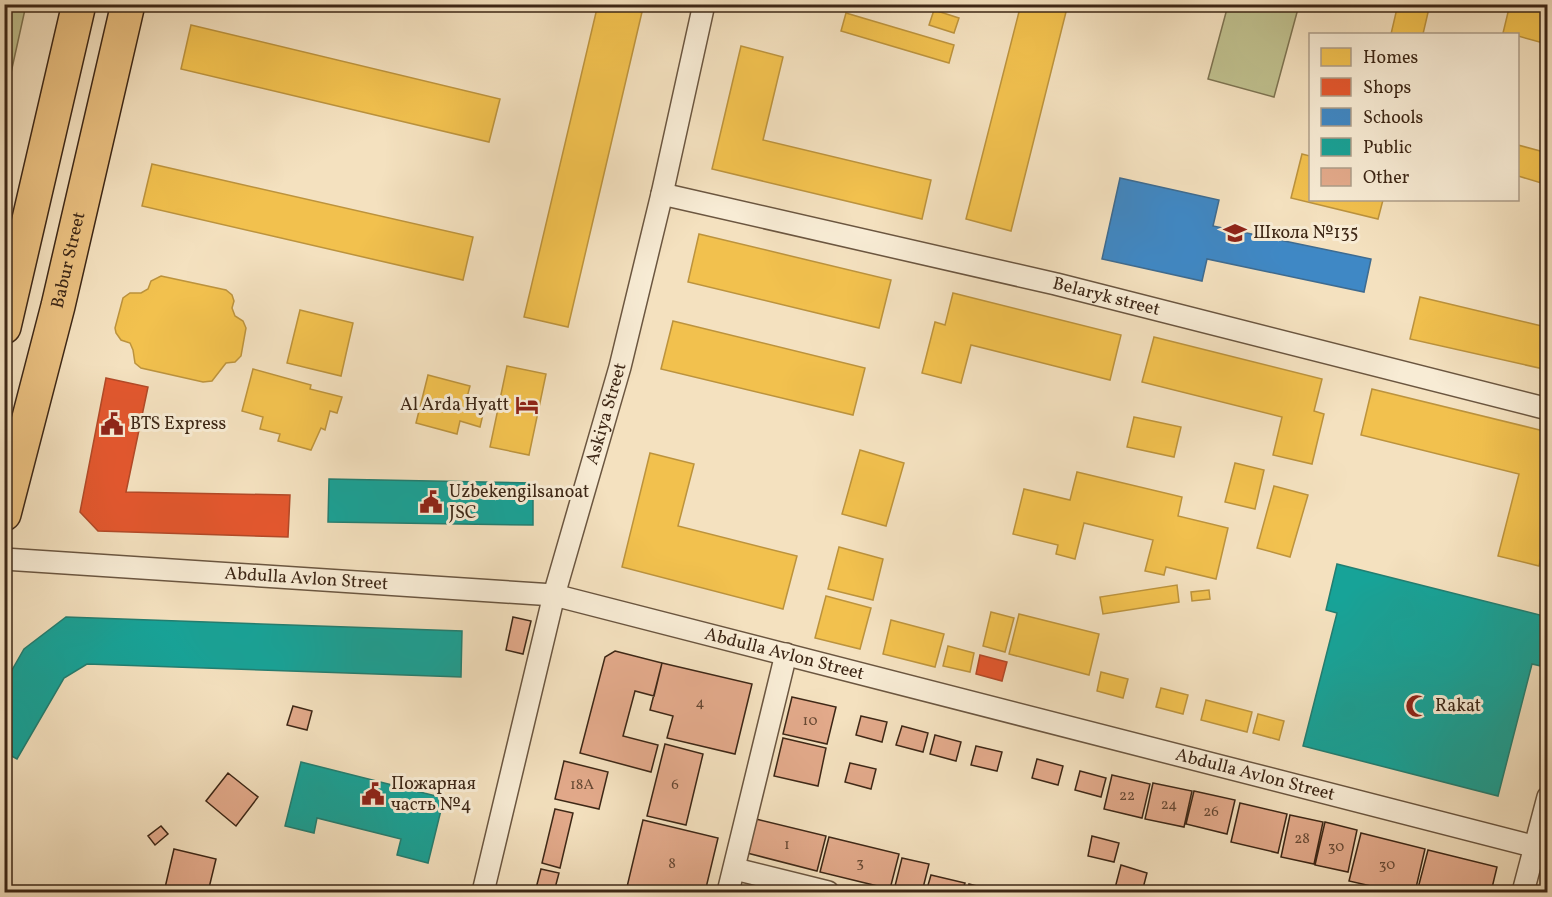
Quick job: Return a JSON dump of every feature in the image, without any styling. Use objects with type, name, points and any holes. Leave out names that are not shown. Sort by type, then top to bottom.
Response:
[{"type":"main road","points":[[4,327],[79,4]]},
{"type":"main road","name":"Babur Street","points":[[4,514],[58,306],[128,4]]},
{"type":"main road","points":[[12,295],[24,289],[38,289],[50,296],[58,306]]},
{"type":"street","name":"Askiya Street","points":[[483,892],[555,595],[620,367],[662,194],[704,4]]},
{"type":"street","name":"Belaryk street","points":[[662,194],[1056,284],[1548,409]]},
{"type":"street","name":"Abdulla Avlon Street","points":[[4,559],[555,595],[1541,849]]},
{"type":"street","points":[[728,892],[786,654]]},
{"type":"street","points":[[1523,892],[1541,849],[1548,797]]},
{"type":"street","points":[[735,869],[828,892]]},
{"type":"green space","points":[[4,5],[26,5],[5,100]]},
{"type":"green space","points":[[1228,5],[1299,5],[1274,97],[1208,79]]},
{"type":"building: Homes","points":[[598,4],[610,4],[642,12],[568,327],[524,317]]},
{"type":"building: Homes","points":[[1021,4],[1068,4],[1011,231],[966,219]]},
{"type":"building: Homes","points":[[1398,4],[1430,4],[1423,33],[1391,33]]},
{"type":"building: Homes","points":[[1510,4],[1548,4],[1547,44],[1519,36],[1519,33],[1503,33]]},
{"type":"building: Homes","points":[[934,10],[959,18],[954,33],[929,25]]},
{"type":"building: Homes","points":[[846,13],[954,45],[949,63],[841,31]]},
{"type":"building: Homes","points":[[191,25],[500,99],[489,142],[181,69]]},
{"type":"building: Homes","points":[[741,46],[783,57],[763,140],[931,180],[922,219],[712,169]]},
{"type":"building: Homes","points":[[1519,145],[1548,153],[1548,185],[1519,176]]},
{"type":"building: Homes","points":[[1302,154],[1309,156],[1309,201],[1383,201],[1378,219],[1291,198]]},
{"type":"building: Homes","points":[[152,164],[473,237],[463,280],[142,206]]},
{"type":"building: Homes","points":[[699,234],[891,280],[879,328],[688,282]]},
{"type":"building: Homes","points":[[161,276],[226,290],[232,295],[234,301],[232,308],[235,316],[243,321],[246,328],[241,356],[235,362],[226,363],[212,381],[203,382],[141,368],[135,363],[130,343],[121,340],[116,333],[115,328],[123,298],[130,293],[141,293],[148,289],[151,281]]},
{"type":"building: Homes","points":[[953,293],[1121,335],[1110,380],[971,345],[961,383],[922,373],[935,322],[945,325]]},
{"type":"building: Homes","points":[[1420,297],[1546,327],[1548,319],[1548,370],[1410,339]]},
{"type":"building: Homes","points":[[300,310],[353,323],[341,376],[287,363]]},
{"type":"building: Homes","points":[[673,321],[865,368],[853,415],[661,369]]},
{"type":"building: Homes","points":[[1154,337],[1322,379],[1314,411],[1324,414],[1312,464],[1273,455],[1282,417],[1142,382]]},
{"type":"building: Homes","points":[[507,366],[546,374],[529,455],[490,447]]},
{"type":"building: Homes","points":[[253,369],[311,385],[310,389],[342,397],[337,413],[330,411],[325,430],[321,428],[311,450],[278,441],[280,434],[260,429],[263,417],[242,411]]},
{"type":"building: Homes","points":[[428,375],[470,386],[465,405],[484,410],[480,427],[460,421],[457,434],[416,423]]},
{"type":"building: Homes","points":[[1372,389],[1548,432],[1548,530],[1539,566],[1498,556],[1519,474],[1361,435]]},
{"type":"building: Homes","points":[[1134,417],[1181,427],[1174,457],[1127,447]]},
{"type":"building: Homes","points":[[860,450],[904,463],[886,526],[842,514]]},
{"type":"building: Homes","points":[[650,453],[694,464],[678,526],[797,556],[783,609],[622,567]]},
{"type":"building: Homes","points":[[1235,463],[1264,470],[1255,509],[1225,502]]},
{"type":"building: Homes","points":[[1077,472],[1182,497],[1178,516],[1228,528],[1216,579],[1166,567],[1164,575],[1145,571],[1153,540],[1084,523],[1075,559],[1056,554],[1058,545],[1013,534],[1024,489],[1070,500]]},
{"type":"building: Homes","points":[[1274,486],[1308,495],[1290,557],[1257,548]]},
{"type":"building: Homes","points":[[839,547],[883,559],[873,600],[828,589]]},
{"type":"building: Homes","points":[[1177,585],[1179,602],[1103,614],[1100,597]]},
{"type":"building: Homes","points":[[1209,590],[1210,599],[1192,601],[1191,592]]},
{"type":"building: Homes","points":[[826,596],[871,608],[860,649],[815,638]]},
{"type":"building: Homes","points":[[991,612],[1014,618],[1005,652],[983,646]]},
{"type":"building: Homes","points":[[1019,614],[1099,634],[1089,675],[1009,654]]},
{"type":"building: Homes","points":[[891,620],[944,634],[935,667],[883,654]]},
{"type":"building: Homes","points":[[948,646],[974,653],[970,672],[943,666]]},
{"type":"building: Homes","points":[[1101,672],[1128,679],[1123,698],[1097,691]]},
{"type":"building: Homes","points":[[1161,688],[1188,695],[1183,714],[1156,707]]},
{"type":"building: Homes","points":[[1206,700],[1252,712],[1247,732],[1201,720]]},
{"type":"building: Homes","points":[[1258,714],[1284,721],[1279,740],[1253,733]]},
{"type":"building: Shops","points":[[106,378],[148,387],[126,492],[290,495],[288,537],[98,531],[80,512]]},
{"type":"building: Shops","points":[[980,655],[1007,662],[1002,681],[976,674]]},
{"type":"building: Schools","points":[[1120,178],[1219,200],[1213,226],[1371,259],[1364,292],[1207,259],[1202,281],[1102,259]]},
{"type":"building: Public","name":"Uzbekengilsanoat JSC","points":[[329,479],[533,483],[533,525],[328,522]]},
{"type":"building: Public","name":"Rakat","points":[[1337,564],[1548,617],[1548,640],[1541,666],[1532,664],[1498,796],[1303,746],[1337,613],[1326,610]]},
{"type":"building: Public","points":[[66,617],[462,631],[461,677],[87,664],[64,678],[17,759],[4,752],[4,684],[24,649]]},
{"type":"building: Public","points":[[301,762],[444,798],[428,863],[397,855],[401,839],[317,818],[314,833],[285,826]]},
{"type":"building: Other","points":[[513,617],[531,621],[523,654],[506,650]]},
{"type":"building: Other","points":[[615,651],[662,663],[654,696],[635,691],[623,736],[658,745],[651,772],[580,753],[605,657]]},
{"type":"building: Other","points":[[662,663],[752,684],[735,754],[667,738],[673,716],[650,710]]},
{"type":"building: Other","points":[[792,697],[836,707],[827,744],[783,734]]},
{"type":"building: Other","points":[[293,706],[312,711],[307,730],[287,725]]},
{"type":"building: Other","points":[[861,716],[887,722],[882,742],[856,735]]},
{"type":"building: Other","points":[[902,726],[928,733],[923,752],[896,745]]},
{"type":"building: Other","points":[[935,735],[961,742],[956,761],[930,754]]},
{"type":"building: Other","points":[[783,738],[826,748],[818,786],[774,776]]},
{"type":"building: Other","points":[[665,744],[703,754],[686,825],[647,816]]},
{"type":"building: Other","points":[[976,746],[1002,752],[997,771],[971,765]]},
{"type":"building: Other","points":[[1037,759],[1063,766],[1058,785],[1032,778]]},
{"type":"building: Other","points":[[564,761],[608,772],[599,809],[555,799]]},
{"type":"building: Other","points":[[850,763],[876,769],[871,789],[845,782]]},
{"type":"building: Other","points":[[1080,771],[1106,778],[1101,797],[1075,790]]},
{"type":"building: Other","points":[[228,773],[258,797],[236,826],[206,801]]},
{"type":"building: Other","points":[[1112,775],[1150,784],[1142,818],[1104,809]]},
{"type":"building: Other","points":[[1153,783],[1192,791],[1184,827],[1145,819]]},
{"type":"building: Other","points":[[1194,791],[1235,800],[1227,834],[1186,824]]},
{"type":"building: Other","points":[[1240,803],[1287,814],[1278,853],[1231,842]]},
{"type":"building: Other","points":[[555,809],[573,813],[560,868],[542,863]]},
{"type":"building: Other","points":[[1290,815],[1323,822],[1314,864],[1281,857]]},
{"type":"building: Other","points":[[756,819],[826,836],[817,871],[747,853]]},
{"type":"building: Other","points":[[643,820],[718,838],[705,892],[626,891]]},
{"type":"building: Other","points":[[1325,822],[1357,830],[1348,872],[1315,865]]},
{"type":"building: Other","points":[[161,826],[168,834],[155,845],[148,836]]},
{"type":"building: Other","points":[[1361,833],[1425,849],[1415,892],[1397,892],[1349,881]]},
{"type":"building: Other","points":[[1092,836],[1119,843],[1114,862],[1088,856]]},
{"type":"building: Other","points":[[829,837],[899,854],[890,889],[820,872]]},
{"type":"building: Other","points":[[174,849],[216,859],[208,892],[164,892]]},
{"type":"building: Other","points":[[1428,850],[1497,867],[1491,892],[1417,892]]},
{"type":"building: Other","points":[[902,858],[929,864],[922,892],[894,890]]},
{"type":"building: Other","points":[[1121,865],[1147,873],[1142,892],[1114,892]]},
{"type":"building: Other","points":[[541,869],[559,873],[554,892],[535,892]]},
{"type":"building: Other","points":[[931,875],[965,883],[962,892],[926,892]]},
{"type":"building: Other","points":[[969,884],[1001,892],[967,892]]},
{"type":"place","name":"Школа №135","points":[[1235,233]]},
{"type":"place","name":"Al Arda Hyatt","points":[[527,405]]},
{"type":"place","name":"BTS Express","points":[[112,424]]},
{"type":"place","name":"Uzbekengilsanoat JSC","points":[[431,502]]},
{"type":"place","name":"Rakat","points":[[1417,706]]},
{"type":"place","name":"Пожарная часть №4","points":[[373,794]]}]
